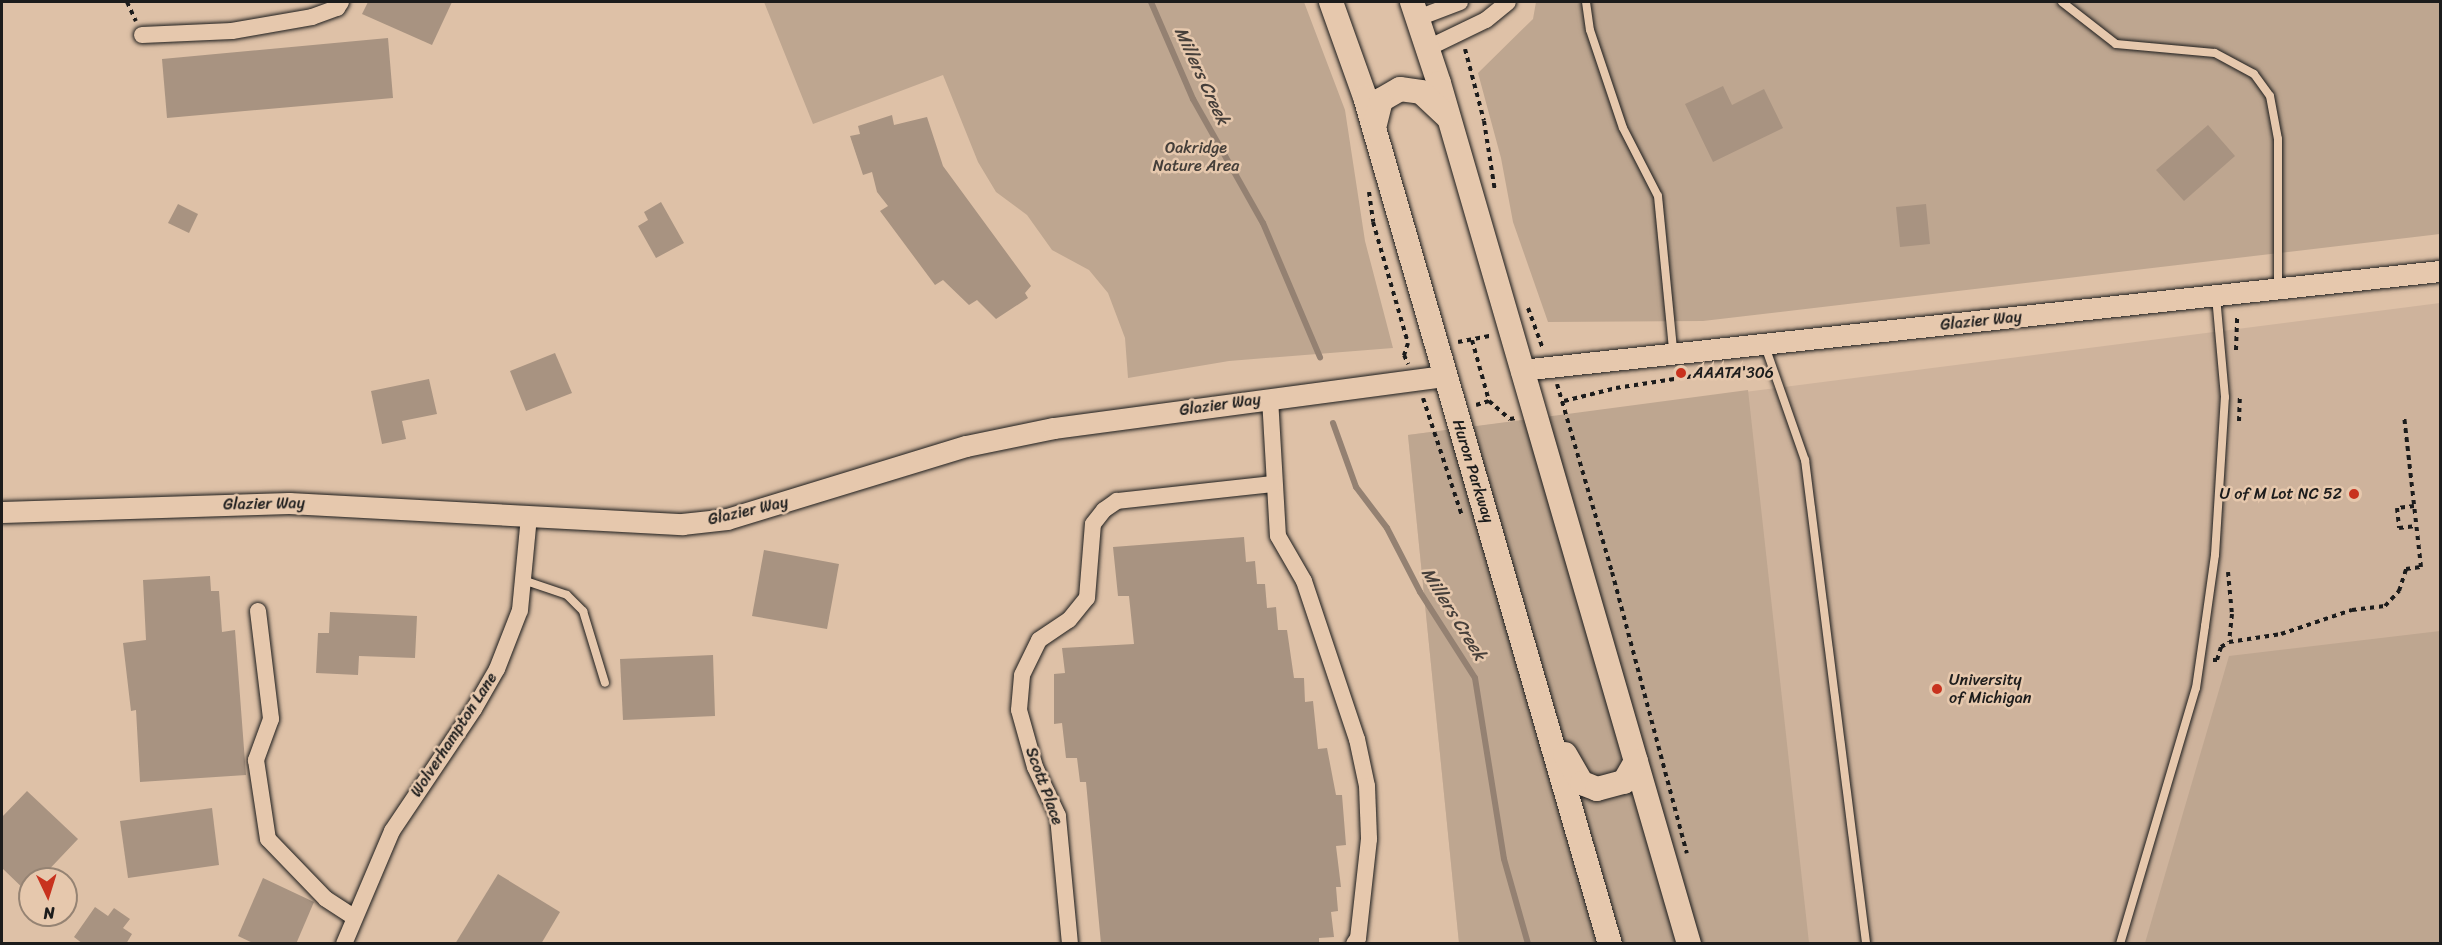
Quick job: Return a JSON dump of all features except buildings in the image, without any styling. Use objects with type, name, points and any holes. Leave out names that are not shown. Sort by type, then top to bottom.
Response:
[{"type":"main road","name":"Huron Parkway","points":[[1331,2],[1374,128],[1610,944]]},
{"type":"main road","points":[[1415,10],[1449,118],[1689,944]]},
{"type":"main road","points":[[1374,128],[1381,100],[1400,89],[1421,92],[1449,118]]},
{"type":"main road","points":[[1539,700],[1582,783],[1598,789],[1615,787],[1628,777],[1636,761]]},
{"type":"street","points":[[142,35],[232,31],[312,17],[337,8],[341,2]]},
{"type":"street","points":[[1415,10],[1460,2]]},
{"type":"street","points":[[1428,48],[1486,20],[1508,2]]},
{"type":"street","name":"Glazier Way","points":[[1521,370],[1673,351],[2278,291],[2440,271]]},
{"type":"street","name":"Glazier Way","points":[[2,512],[289,503],[384,505],[671,524],[727,519],[966,446],[1054,428],[1445,376]]},
{"type":"street","points":[[1270,398],[1278,536],[1304,581],[1357,739],[1367,786],[1369,839],[1358,938],[1354,944]]},
{"type":"street","name":"Scott Place","points":[[1070,944],[1058,816],[1035,767],[1019,710],[1022,675],[1039,640],[1069,620],[1087,598],[1093,524],[1104,510],[1117,501],[1274,484]]},
{"type":"street","name":"Wolverhampton Lane","points":[[344,944],[392,831],[474,709],[497,669],[520,610],[529,516]]},
{"type":"street","points":[[258,611],[271,719],[256,760],[268,838],[326,899],[354,917]]},
{"type":"lane","points":[[1586,2],[1590,30],[1623,128],[1658,196],[1673,351]]},
{"type":"lane","points":[[2062,2],[2116,44],[2215,53],[2254,74],[2270,96],[2278,139],[2278,291]]},
{"type":"lane","points":[[2120,944],[2196,688],[2207,614],[2215,555],[2224,397],[2216,297]]},
{"type":"lane","points":[[1763,343],[1805,460],[1866,944]]},
{"type":"lane","points":[[523,580],[567,595],[583,611],[605,683]]},
{"type":"path","points":[[1468,58],[1492,157],[1494,190]]},
{"type":"path","points":[[1373,222],[1406,335],[1406,358]]},
{"type":"path","points":[[1457,343],[1490,336]]},
{"type":"path","points":[[1472,340],[1489,401],[1510,419],[1519,417]]},
{"type":"path","points":[[1560,393],[1688,855]]},
{"type":"path","points":[[1563,401],[1579,395]]},
{"type":"path","points":[[1423,396],[1464,526]]},
{"type":"path","points":[[1476,405],[1489,401]]},
{"type":"path","points":[[2217,660],[2221,647],[2229,642],[2281,634],[2346,612],[2385,606],[2399,591],[2406,569],[2421,567],[2404,416]]},
{"type":"path","points":[[2414,506],[2397,508],[2399,528],[2416,526]]},
{"type":"path","points":[[2229,642],[2232,614]]},
{"type":"shaded area","name":"University of Michigan","points":[[2440,303],[2440,943],[1459,943],[1408,435]]},
{"type":"green space","name":"Oakridge Nature Area","points":[[764,2],[1304,2],[1345,110],[1365,241],[1393,348],[1229,361],[1128,378],[1125,338],[1108,293],[1089,270],[1052,250],[1027,215],[996,192],[978,162],[943,75],[813,124]]},
{"type":"green space","points":[[1536,2],[2440,2],[2440,234],[1703,321],[1548,322],[1513,222],[1501,158],[1478,73],[1533,19]]},
{"type":"green space","points":[[1748,390],[1809,943],[1459,943],[1408,435]]},
{"type":"green space","points":[[2440,631],[2440,943],[2145,943],[2229,656]]},
{"type":"waterway","name":"Millers Creek","points":[[1151,2],[1193,99],[1263,223],[1320,357]]},
{"type":"waterway","name":"Millers Creek","points":[[1333,423],[1356,487],[1387,528],[1420,592],[1475,678],[1504,859],[1528,944]]},
{"type":"place","name":"AAATA 306","points":[[1681,373]]},
{"type":"place","name":"U of M Lot NC 52","points":[[2354,494]]},
{"type":"place","name":"University of Michigan","points":[[1937,689]]}]
